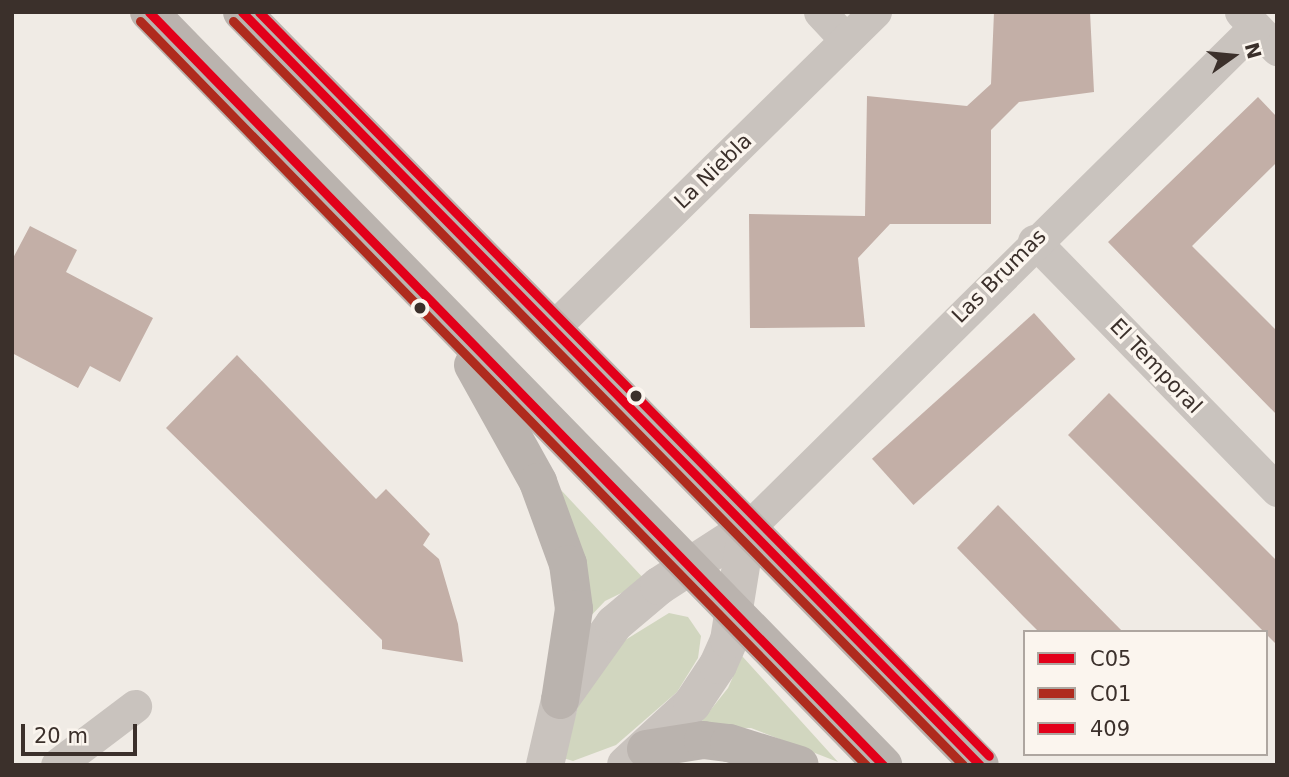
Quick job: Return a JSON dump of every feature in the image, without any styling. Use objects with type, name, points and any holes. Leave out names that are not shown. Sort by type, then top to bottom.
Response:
[{"type":"main road","points":[[149,12],[883,765]]},
{"type":"main road","points":[[242,12],[980,765]]},
{"type":"main road","points":[[448,321],[538,482],[565,551],[574,609],[560,700]]},
{"type":"main road","points":[[636,757],[716,741],[800,765]]},
{"type":"street","points":[[820,12],[846,40]]},
{"type":"street","name":"La Niebla","points":[[552,329],[875,12]]},
{"type":"street","name":"Las Brumas","points":[[747,529],[1034,241],[1258,30]]},
{"type":"street","name":"El Temporal","points":[[1034,241],[1277,490]]},
{"type":"street","points":[[550,761],[560,700],[614,624],[690,565],[747,529]]},
{"type":"street","points":[[636,757],[710,680],[729,640],[747,529]]},
{"type":"street","points":[[57,765],[135,706]]},
{"type":"green space","points":[[561,490],[646,581],[605,601],[586,621]]},
{"type":"green space","points":[[669,613],[688,617],[701,636],[698,658],[677,692],[616,745],[573,761],[563,758],[582,693],[622,642]]},
{"type":"green space","points":[[742,656],[838,762],[751,728],[697,727],[728,688]]},
{"type":"building","points":[[994,12],[1090,12],[1094,92],[1019,102],[991,130],[991,224],[890,224],[858,258],[865,327],[750,328],[749,214],[865,216],[867,96],[967,106],[991,84]]},
{"type":"building","points":[[1258,97],[1277,117],[1277,162],[1192,246],[1277,331],[1277,415],[1108,242]]},
{"type":"building","points":[[30,226],[77,250],[66,272],[153,318],[120,382],[90,366],[78,388],[12,353],[12,260]]},
{"type":"building","points":[[1034,313],[1075,359],[913,505],[872,459]]},
{"type":"building","points":[[237,355],[376,499],[386,489],[430,534],[423,545],[439,559],[458,624],[463,662],[382,649],[382,640],[166,428]]},
{"type":"building","points":[[1109,393],[1277,561],[1277,645],[1268,636],[1268,630],[1262,630],[1068,435]]},
{"type":"building","points":[[998,505],[1121,630],[1037,630],[957,548]]},
{"type":"transit line","name":"C05","points":[[149,12],[883,765]]},
{"type":"transit line","name":"C05","points":[[242,12],[980,765]]},
{"type":"transit line","name":"409","points":[[259,12],[989,756]]},
{"type":"transit line","name":"C01","points":[[140,21],[866,765]]},
{"type":"transit line","name":"C01","points":[[233,21],[963,765]]}]
